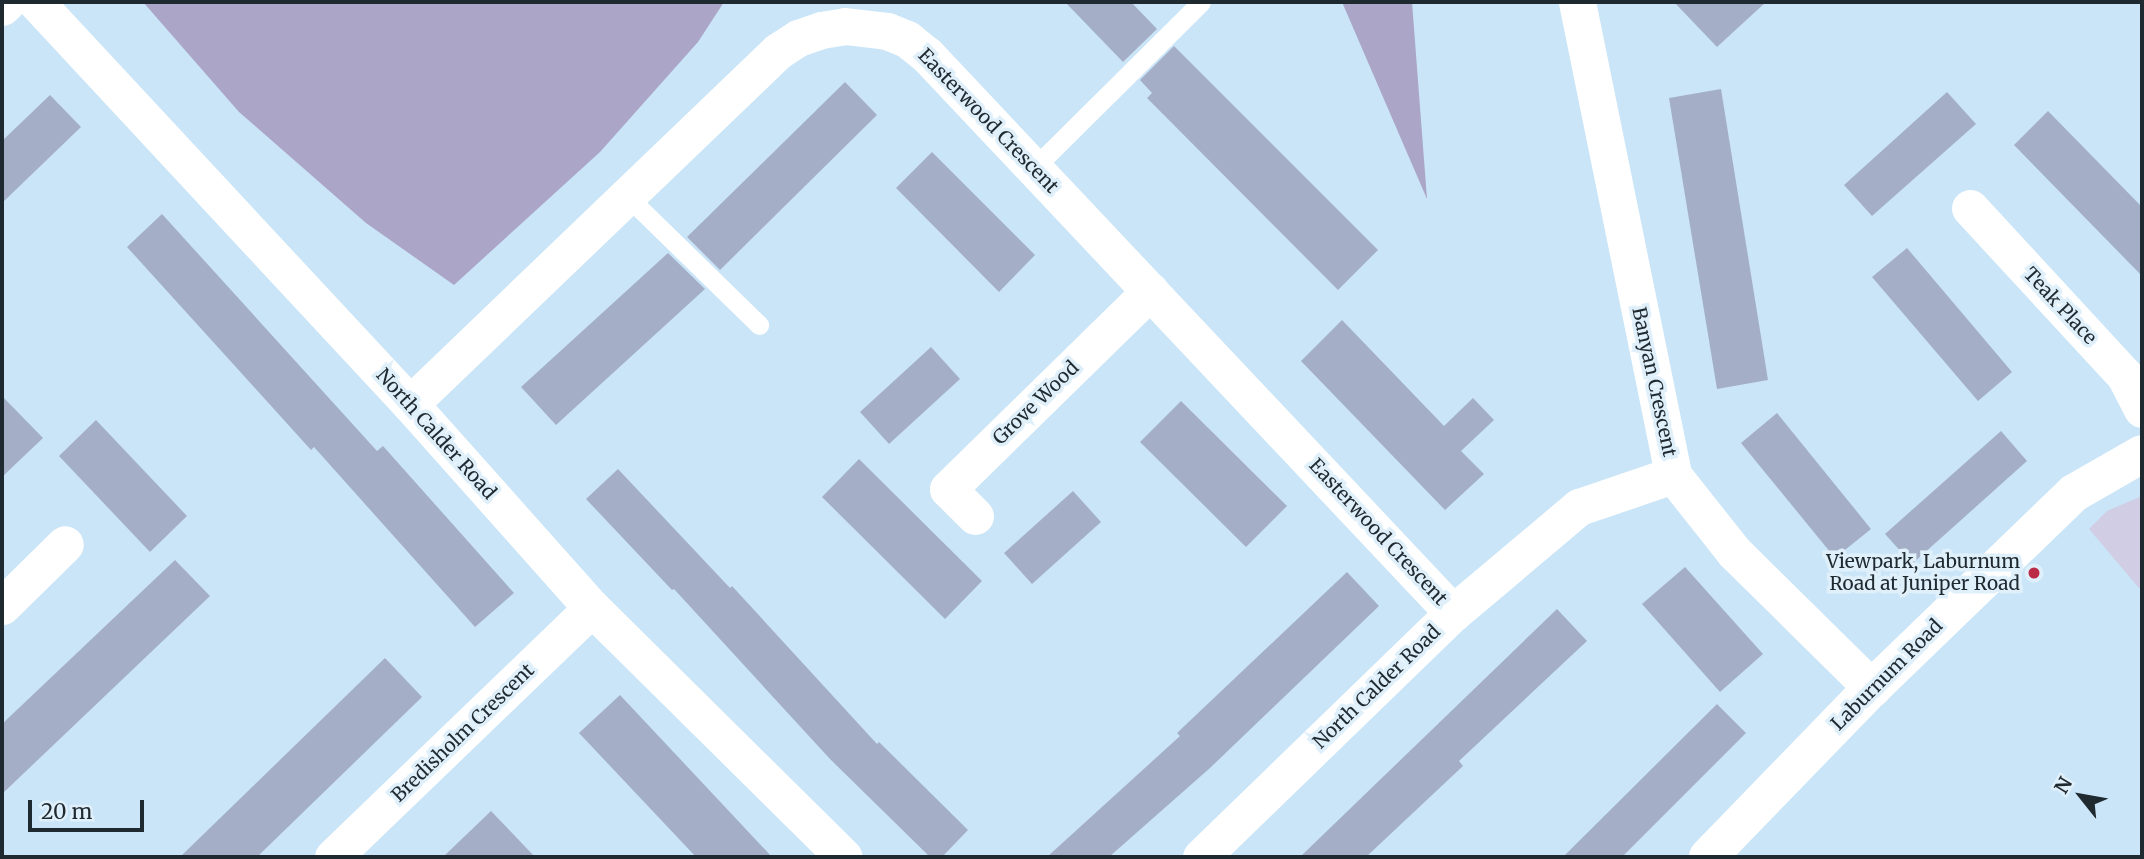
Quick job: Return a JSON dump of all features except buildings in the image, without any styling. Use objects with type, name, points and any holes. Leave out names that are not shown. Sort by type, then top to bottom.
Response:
[{"type":"street","points":[[2,6],[6,2]]},
{"type":"street","name":"North Calder Road","points":[[36,2],[410,404],[592,608],[844,857]]},
{"type":"street","name":"Banyan Crescent","points":[[1577,2],[1673,475],[1734,552],[1872,688]]},
{"type":"street","name":"Easterwood Crescent","points":[[410,404],[778,51],[798,38],[845,26],[887,31],[906,39],[927,55],[1454,613]]},
{"type":"street","name":"Teak Place","points":[[1970,208],[2125,376],[2142,409]]},
{"type":"street","name":"Grove Wood","points":[[975,516],[948,489],[1150,291]]},
{"type":"street","name":"Laburnum Road","points":[[1708,857],[1872,688],[2074,493],[2142,454]]},
{"type":"street","name":"North Calder Road","points":[[1201,857],[1454,613],[1579,507],[1673,475]]},
{"type":"street","points":[[2,606],[65,544]]},
{"type":"street","name":"Bredisholm Crescent","points":[[356,850],[592,608]]},
{"type":"lane","points":[[1034,168],[1201,2]]},
{"type":"lane","points":[[626,195],[759,325]]},
{"type":"shaded area","points":[[143,2],[724,2],[698,42],[600,152],[454,285],[366,223],[239,112]]},
{"type":"shaded area","points":[[1342,2],[1412,2],[1427,199]]},
{"type":"shaded area","points":[[2142,496],[2142,586],[2139,588],[2089,529],[2107,511]]},
{"type":"place","name":"Viewpark, Laburnum Road at Juniper Road","points":[[2034,573]]}]
